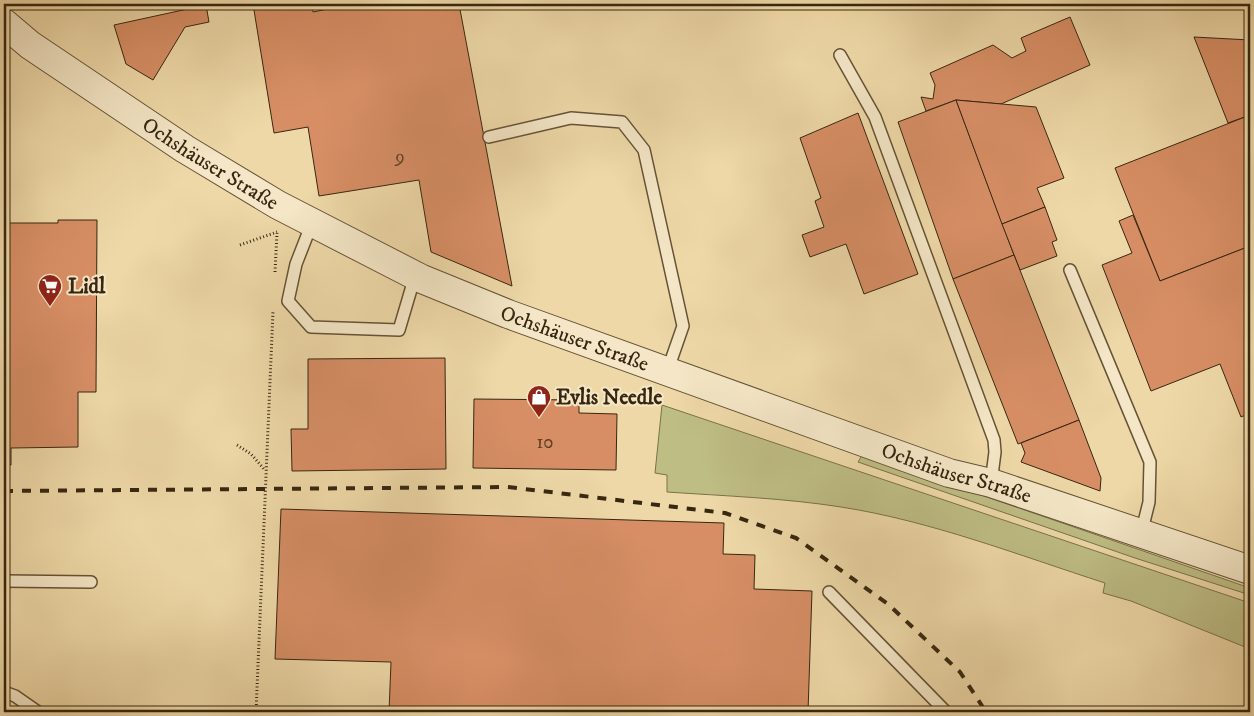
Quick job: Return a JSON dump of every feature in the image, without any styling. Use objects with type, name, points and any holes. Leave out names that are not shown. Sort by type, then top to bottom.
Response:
[{"type":"street","name":"Ochshäuser Straße","points":[[9,31],[185,149],[278,205],[416,276],[508,314],[948,473],[992,483],[1141,535],[1250,570]]},
{"type":"lane","points":[[840,55],[875,117],[994,440],[995,452],[992,483]]},
{"type":"lane","points":[[489,136],[571,118],[622,122],[644,150],[683,326],[667,372]]},
{"type":"lane","points":[[312,223],[296,264],[288,301],[310,326],[399,330],[416,276]]},
{"type":"lane","points":[[1070,270],[1150,462],[1150,502],[1141,535]]},
{"type":"lane","points":[[4,581],[91,582]]},
{"type":"lane","points":[[829,592],[946,712]]},
{"type":"lane","points":[[4,692],[15,696],[38,712]]},
{"type":"path","points":[[274,282],[278,205]]},
{"type":"path","points":[[240,245],[277,232]]},
{"type":"path","points":[[256,712],[264,470],[273,302]]},
{"type":"path","points":[[237,444],[251,454],[264,470]]},
{"type":"shaded area","points":[[662,405],[1250,603],[1250,649],[1131,601],[1103,593],[1105,583],[974,540],[908,521],[875,513],[798,501],[667,492],[667,475],[655,473]]},
{"type":"shaded area","points":[[863,454],[1250,588],[1250,595],[1135,558],[858,462]]},
{"type":"building","points":[[253,4],[312,4],[313,12],[352,4],[459,4],[512,286],[431,252],[419,180],[319,196],[308,127],[274,133]]},
{"type":"building","points":[[206,5],[209,22],[185,27],[153,80],[126,64],[114,25]]},
{"type":"building","points":[[1070,17],[1090,65],[1001,104],[956,100],[926,111],[921,97],[933,99],[935,85],[930,73],[993,45],[1012,58],[1026,51],[1021,38]]},
{"type":"building","points":[[1194,37],[1250,40],[1250,115],[1228,123]]},
{"type":"building","points":[[956,100],[1014,255],[953,279],[898,122]]},
{"type":"building","points":[[956,100],[1036,107],[1064,178],[1037,188],[1045,207],[1002,224]]},
{"type":"building","points":[[858,113],[918,274],[864,294],[846,244],[810,257],[802,235],[824,227],[815,201],[821,198],[800,138]]},
{"type":"building","points":[[1250,115],[1250,246],[1160,281],[1115,168]]},
{"type":"building","points":[[1045,207],[1057,240],[1052,242],[1057,256],[1020,270],[1002,224]]},
{"type":"building","points":[[1133,215],[1160,281],[1250,246],[1250,413],[1241,417],[1220,364],[1151,391],[1102,265],[1132,253],[1119,221]]},
{"type":"building","name":"Lidl","points":[[58,220],[97,220],[96,392],[78,392],[78,447],[11,448],[11,465],[4,465],[4,223],[58,223]]},
{"type":"building","points":[[1014,255],[1079,420],[1018,444],[953,279]]},
{"type":"building","points":[[445,358],[446,469],[292,471],[291,429],[308,429],[308,359]]},
{"type":"building","points":[[474,399],[579,400],[579,413],[617,414],[616,470],[473,468]]},
{"type":"building","points":[[1079,420],[1101,478],[1100,491],[1021,462],[1025,453],[1021,443]]},
{"type":"building","points":[[281,509],[724,523],[723,554],[755,555],[754,589],[812,591],[808,712],[389,712],[391,662],[275,659]]},
{"type":"railway","points":[[4,9],[26,4]]},
{"type":"railway","points":[[4,491],[508,487],[725,513],[796,538],[888,604],[960,672],[986,712]]},
{"type":"place","name":"Lidl","points":[[50,307]]},
{"type":"place","name":"Evlis Needle","points":[[539,418]]}]
